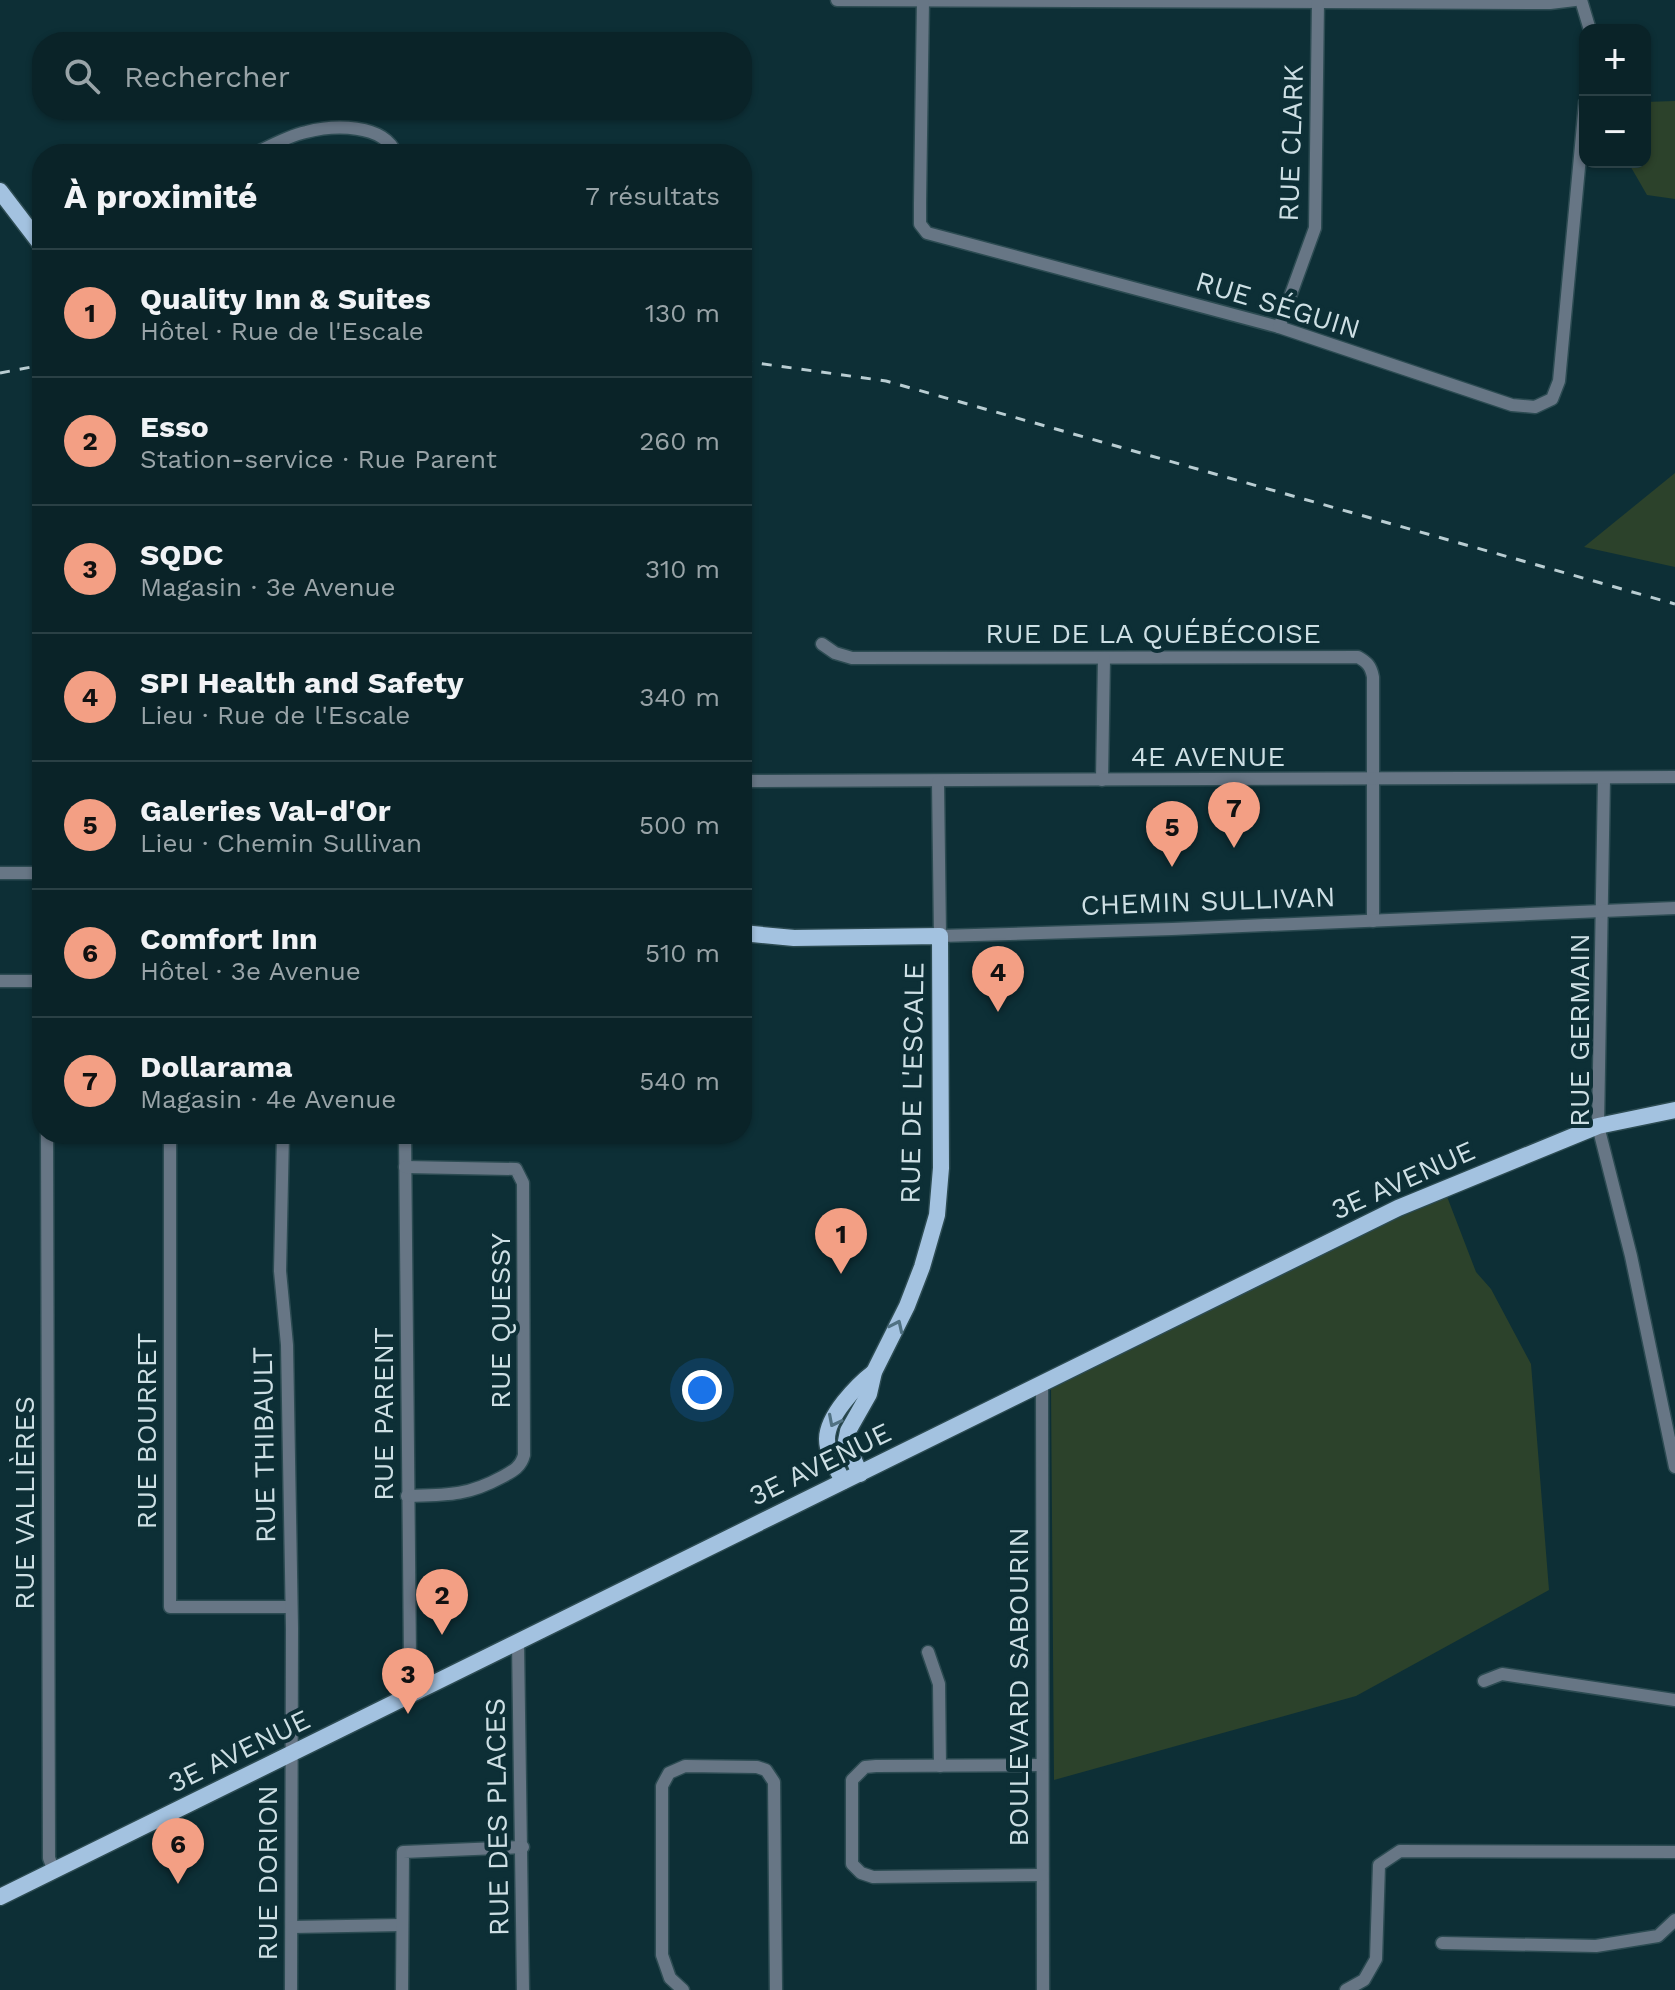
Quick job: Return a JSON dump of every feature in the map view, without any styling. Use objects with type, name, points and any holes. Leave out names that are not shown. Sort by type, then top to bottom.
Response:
[{"type":"main road","points":[[0,191],[32,233]]},
{"type":"main road","name":"CHEMIN SULLIVAN","points":[[752,934],[794,938],[940,936]]},
{"type":"main road","name":"RUE DE L'ESCALE","points":[[860,1474],[846,1441],[851,1424],[869,1394],[874,1372],[907,1306],[937,1215],[941,1168],[940,936]]},
{"type":"main road","name":"3E AVENUE","points":[[0,1897],[1398,1208],[1598,1126],[1675,1110]]},
{"type":"main road","name":"RUE DE L'ESCALE","points":[[843,1481],[829,1451],[829,1427],[856,1385],[874,1372]]},
{"type":"street","points":[[837,0],[1550,3],[1575,0]]},
{"type":"street","name":"RUE SÉGUIN","points":[[923,0],[920,224],[927,233],[1279,327],[1512,405],[1535,407],[1552,399],[1559,381],[1579,167]]},
{"type":"street","points":[[1581,0],[1588,24]]},
{"type":"street","name":"RUE CLARK","points":[[1279,327],[1315,228],[1318,2]]},
{"type":"street","points":[[278,144],[306,132],[334,128],[364,130],[384,137],[389,144]]},
{"type":"street","name":"RUE DE LA QUÉBÉCOISE","points":[[822,644],[835,653],[852,658],[1358,657],[1366,661],[1373,677],[1373,780]]},
{"type":"street","points":[[1102,780],[1104,658]]},
{"type":"street","name":"4E AVENUE","points":[[752,781],[1675,777]]},
{"type":"street","name":"RUE GERMAIN","points":[[1604,778],[1598,1126],[1631,1256],[1675,1467]]},
{"type":"street","points":[[1373,780],[1373,921]]},
{"type":"street","name":"RUE DE L'ESCALE","points":[[938,782],[940,936]]},
{"type":"street","points":[[0,873],[32,873]]},
{"type":"street","name":"CHEMIN SULLIVAN","points":[[940,936],[1675,908]]},
{"type":"street","points":[[0,981],[32,981]]},
{"type":"street","name":"RUE VALLIÈRES","points":[[47,1144],[49,1858],[54,1871]]},
{"type":"street","name":"RUE BOURRET","points":[[170,1144],[170,1607],[291,1607]]},
{"type":"street","name":"RUE THIBAULT","points":[[283,1144],[280,1271],[287,1345],[291,1755]]},
{"type":"street","name":"RUE PARENT","points":[[405,1144],[410,1660],[420,1691]]},
{"type":"street","name":"RUE QUESSY","points":[[405,1167],[516,1169],[523,1183],[522,1461],[517,1468],[479,1489],[407,1496]]},
{"type":"street","name":"BOULEVARD SABOURIN","points":[[1042,1383],[1043,1990]]},
{"type":"street","name":"RUE DES PLACES","points":[[518,1643],[523,1990]]},
{"type":"street","points":[[928,1652],[939,1689],[940,1766]]},
{"type":"street","points":[[1484,1681],[1502,1674],[1675,1700]]},
{"type":"street","name":"RUE DORION","points":[[291,1755],[291,1990]]},
{"type":"street","points":[[1042,1765],[876,1766],[865,1767],[852,1780],[852,1864],[861,1873],[873,1877],[1042,1875]]},
{"type":"street","points":[[683,1990],[670,1978],[662,1955],[662,1786],[669,1773],[685,1766],[748,1766],[766,1770],[775,1788],[776,1990]]},
{"type":"street","points":[[402,1990],[403,1852],[523,1847]]},
{"type":"street","points":[[1346,1990],[1364,1980],[1376,1959],[1379,1865],[1400,1851],[1675,1852]]},
{"type":"street","points":[[1442,1943],[1596,1946],[1658,1936],[1675,1920]]},
{"type":"street","points":[[292,1927],[402,1925]]},
{"type":"green space","points":[[1675,101],[1675,199],[1647,195],[1631,168],[1651,168],[1651,102]]},
{"type":"green space","points":[[1675,473],[1675,567],[1584,547]]},
{"type":"green space","points":[[1446,1194],[1476,1272],[1491,1289],[1531,1364],[1549,1590],[1356,1696],[1054,1780],[1051,1388]]},
{"type":"railway","points":[[752,362],[886,381],[1675,604]]},
{"type":"railway","points":[[0,373],[32,367]]},
{"type":"place","name":"Dollarama","points":[[1234,848]]},
{"type":"place","name":"Galeries Val-d'Or","points":[[1172,867]]},
{"type":"place","name":"SPI Health and Safety","points":[[998,1012]]},
{"type":"place","name":"Quality Inn & Suites","points":[[841,1274]]},
{"type":"place","name":"Esso","points":[[442,1635]]},
{"type":"place","name":"SQDC","points":[[408,1714]]},
{"type":"place","name":"Comfort Inn","points":[[178,1884]]}]
